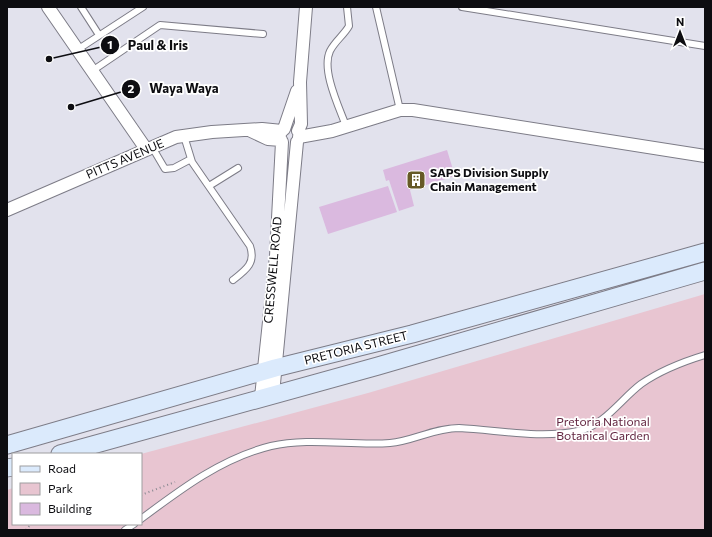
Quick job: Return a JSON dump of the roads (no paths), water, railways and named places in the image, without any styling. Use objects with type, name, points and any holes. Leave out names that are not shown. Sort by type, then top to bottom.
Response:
[{"type":"main road","name":"PRETORIA STREET","points":[[7,445],[269,370],[420,332],[705,252]]},
{"type":"main road","name":"PRETORIA STREET","points":[[64,453],[705,271]]},
{"type":"street","points":[[48,7],[92,71],[149,148]]},
{"type":"street","name":"CRESSWELL ROAD","points":[[269,370],[298,137],[301,124],[300,82],[306,7]]},
{"type":"street","name":"CRESSWELL ROAD","points":[[267,396],[282,136],[300,82]]},
{"type":"street","points":[[298,137],[290,127],[282,136],[289,146],[298,137],[346,126],[400,110],[425,111],[705,156]]},
{"type":"street","name":"PITTS AVENUE","points":[[7,210],[149,148],[184,136],[250,130],[261,137],[282,136]]},
{"type":"lane","points":[[81,7],[99,35]]},
{"type":"lane","points":[[77,50],[144,7]]},
{"type":"lane","points":[[346,126],[328,75],[327,64],[330,52],[349,26],[347,7]]},
{"type":"lane","points":[[376,7],[400,110]]},
{"type":"lane","points":[[462,7],[705,46]]},
{"type":"lane","points":[[92,71],[160,25],[263,34]]},
{"type":"lane","points":[[184,136],[191,159],[248,242],[253,253],[250,266],[233,280]]},
{"type":"lane","points":[[149,148],[165,169],[174,168],[191,159]]},
{"type":"lane","points":[[209,186],[238,168]]},
{"type":"lane","points":[[142,518],[226,462],[272,446],[298,443],[393,442],[430,432],[458,428],[554,435],[580,431],[595,424],[640,385],[661,371],[705,355]]},
{"type":"place","name":"Paul & Iris","points":[[49,59]]},
{"type":"place","name":"Waya Waya","points":[[71,107]]},
{"type":"place","name":"SAPS Division Supply Chain Management","points":[[416,180]]},
{"type":"park label","name":"Pretoria National Botanical Garden","points":[[603,429]]}]
